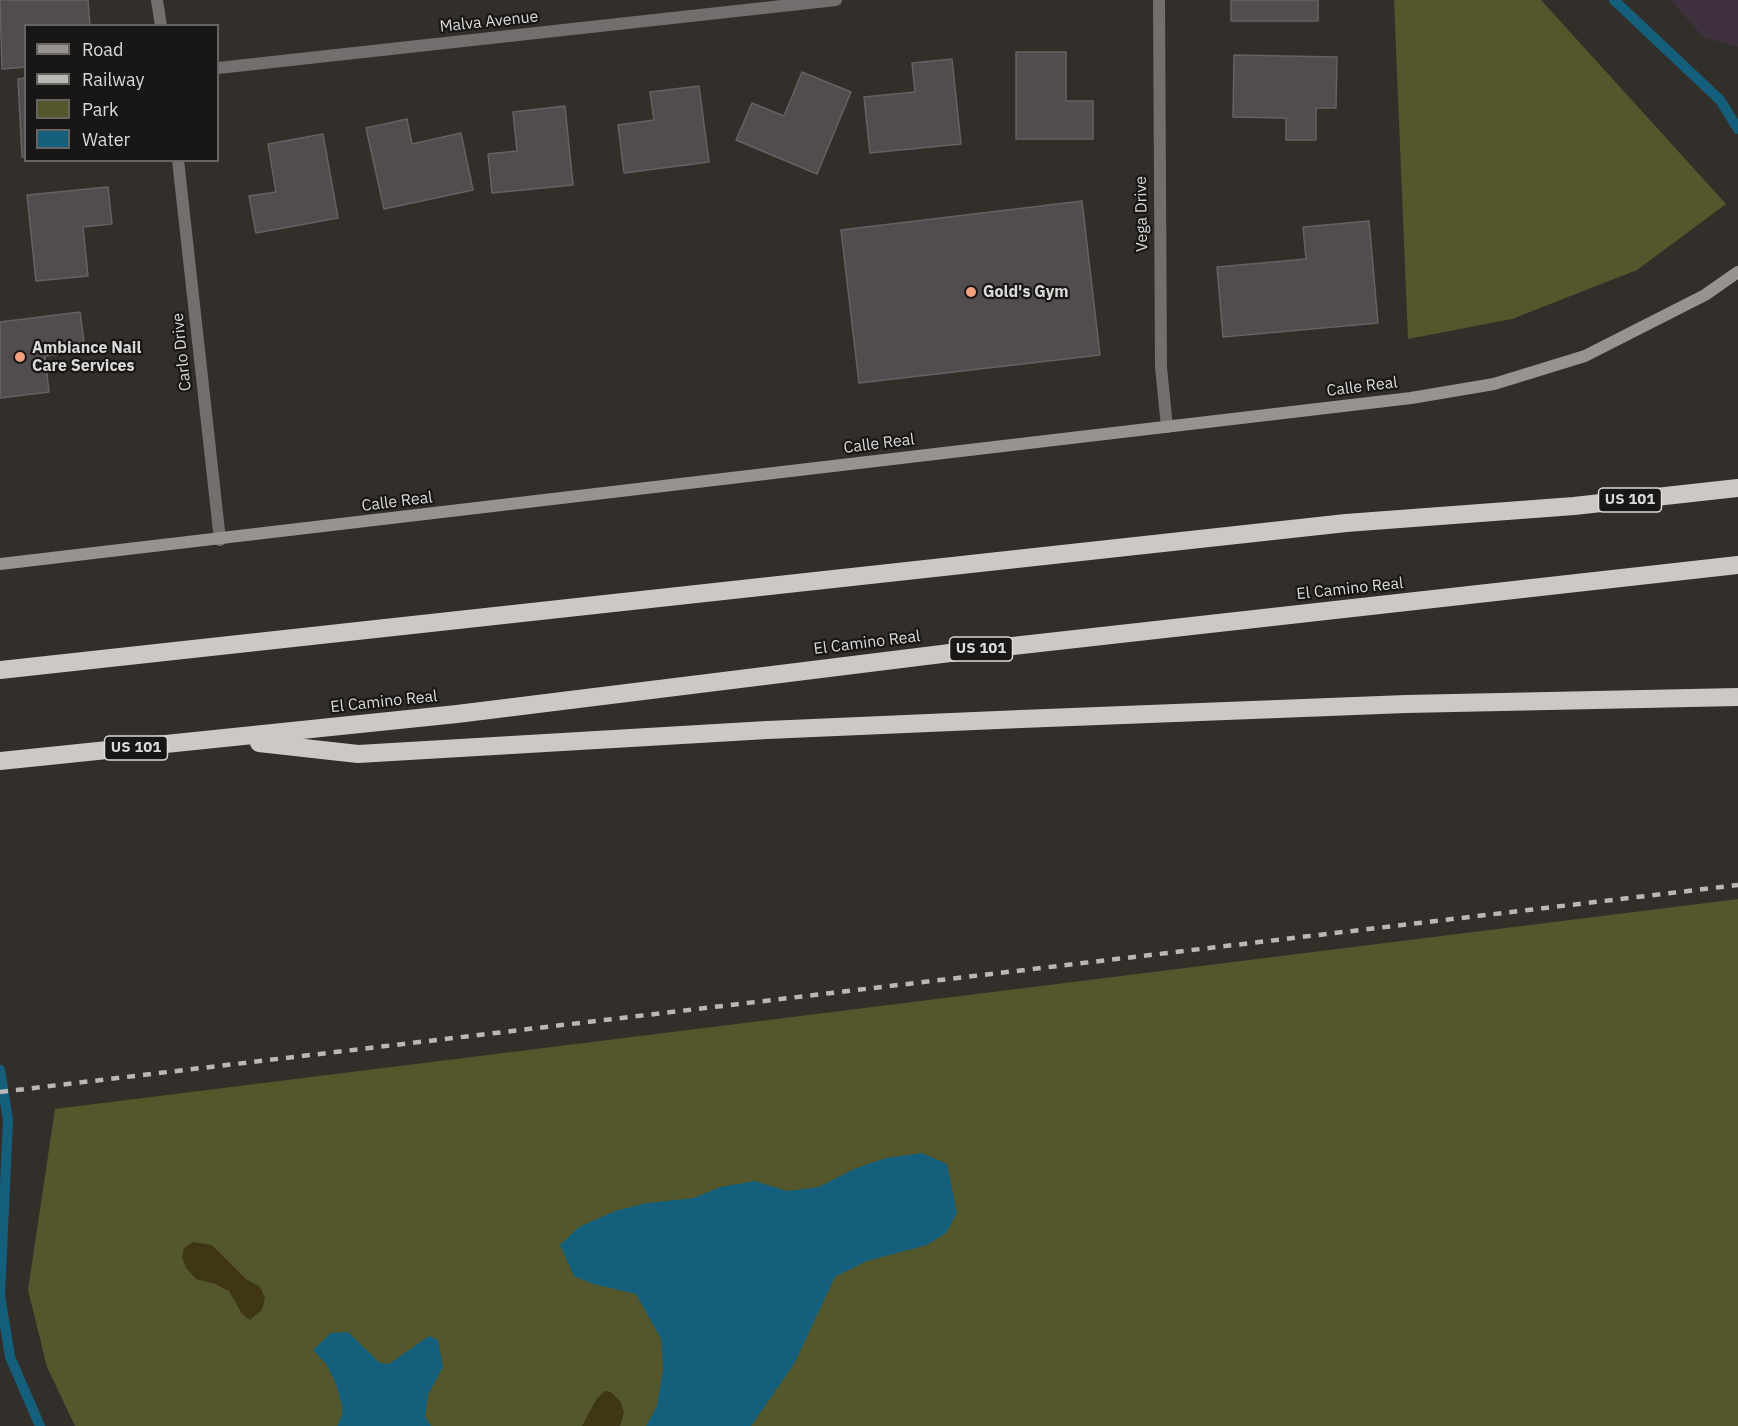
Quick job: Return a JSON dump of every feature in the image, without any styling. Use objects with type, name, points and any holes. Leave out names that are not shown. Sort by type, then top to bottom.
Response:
[{"type":"highway","name":"US 101","points":[[0,670],[1334,524],[1574,506],[1738,488]]},
{"type":"highway","name":"El Camino Real","points":[[0,761],[457,714],[950,653],[1738,565]]},
{"type":"highway","points":[[224,739],[358,753],[1009,719],[1406,704],[1738,697]]},
{"type":"main road","name":"Calle Real","points":[[0,564],[1411,398],[1494,384],[1585,356],[1705,295],[1738,272]]},
{"type":"street","points":[[157,0],[160,24]]},
{"type":"street","name":"Malva Avenue","points":[[219,68],[836,0]]},
{"type":"street","name":"Vega Drive","points":[[1159,0],[1161,367],[1167,427]]},
{"type":"street","name":"Carlo Drive","points":[[178,162],[219,540]]},
{"type":"shaded area","points":[[1671,0],[1738,0],[1738,47],[1703,37]]},
{"type":"green space","points":[[1394,0],[1541,0],[1726,204],[1637,270],[1512,319],[1408,339]]},
{"type":"green space","points":[[1738,899],[1738,1426],[75,1426],[47,1367],[28,1290],[55,1109]]},
{"type":"sand","points":[[193,1242],[212,1245],[246,1279],[260,1287],[265,1298],[262,1310],[250,1320],[242,1314],[229,1291],[196,1279],[186,1268],[182,1257],[184,1248]]},
{"type":"sand","points":[[605,1391],[611,1392],[621,1402],[624,1413],[620,1426],[582,1426],[597,1398]]},
{"type":"water","points":[[922,1153],[947,1164],[957,1213],[946,1233],[927,1245],[867,1261],[835,1277],[794,1364],[751,1426],[646,1426],[657,1406],[663,1369],[661,1339],[636,1294],[593,1284],[574,1276],[560,1245],[579,1227],[615,1211],[647,1203],[694,1198],[720,1187],[755,1181],[787,1191],[819,1187],[854,1169],[886,1158]]},
{"type":"water","points":[[348,1332],[380,1363],[389,1364],[429,1336],[438,1340],[443,1367],[428,1395],[425,1417],[431,1426],[337,1426],[342,1415],[342,1406],[336,1384],[327,1365],[313,1350],[331,1333]]},
{"type":"building","points":[[0,0],[88,0],[90,24],[24,24],[24,67],[2,69]]},
{"type":"building","points":[[1231,0],[1318,0],[1318,21],[1231,21]]},
{"type":"building","points":[[1016,52],[1066,52],[1066,101],[1093,101],[1093,139],[1016,139]]},
{"type":"building","points":[[1234,55],[1337,57],[1336,108],[1316,108],[1316,140],[1286,140],[1286,118],[1233,117]]},
{"type":"building","points":[[952,59],[961,144],[870,153],[864,97],[915,92],[912,63]]},
{"type":"building","points":[[802,72],[851,92],[817,174],[736,140],[752,103],[784,116]]},
{"type":"building","points":[[24,78],[24,157],[22,157],[18,79]]},
{"type":"building","points":[[699,86],[709,162],[624,173],[618,125],[654,120],[650,92]]},
{"type":"building","points":[[565,106],[573,185],[492,193],[488,154],[517,151],[513,112]]},
{"type":"building","points":[[407,119],[412,144],[461,133],[473,190],[384,209],[366,128]]},
{"type":"building","points":[[323,134],[338,218],[256,233],[249,196],[276,192],[268,144]]},
{"type":"building","points":[[108,187],[112,224],[83,227],[88,276],[36,281],[27,195]]},
{"type":"building","name":"Gold's Gym","points":[[1082,201],[1100,355],[859,383],[841,230]]},
{"type":"building","points":[[1369,221],[1378,323],[1223,337],[1217,267],[1306,259],[1303,227]]},
{"type":"building","points":[[80,312],[84,342],[75,343],[77,352],[45,356],[49,392],[0,398],[0,322]]},
{"type":"waterway","points":[[1614,0],[1720,100],[1738,129]]},
{"type":"waterway","points":[[0,1070],[8,1120],[0,1295],[10,1357],[40,1426]]},
{"type":"railway","points":[[0,1092],[1738,885]]},
{"type":"place","name":"Gold's Gym","points":[[971,292]]},
{"type":"place","name":"Ambiance Nail Care Services","points":[[20,357]]}]
